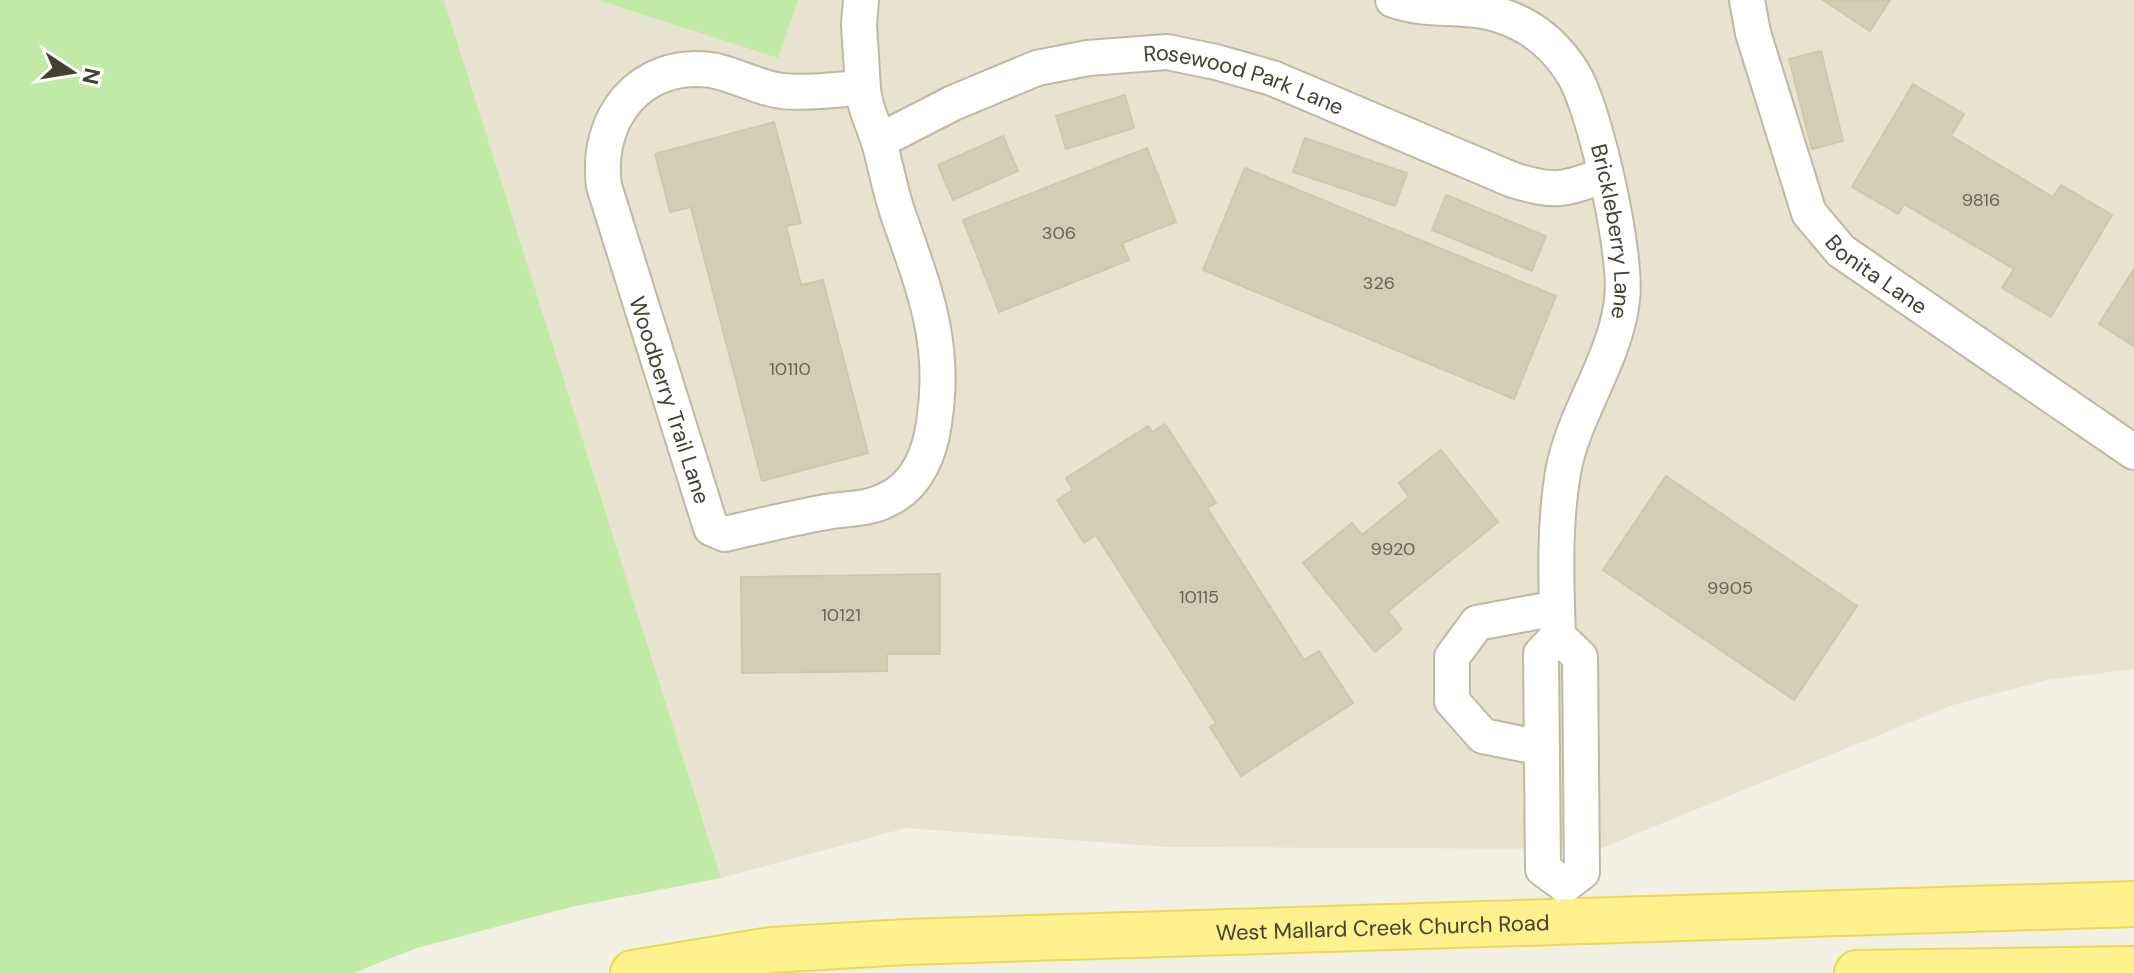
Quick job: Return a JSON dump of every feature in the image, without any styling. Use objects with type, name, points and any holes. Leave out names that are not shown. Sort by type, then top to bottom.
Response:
[{"type":"main road","name":"West Mallard Creek Church Road","points":[[633,973],[771,950],[1192,932],[1566,903],[2134,904]]},
{"type":"main road","points":[[1857,973],[2134,969]]},
{"type":"street","name":"Woodberry Trail Lane","points":[[861,0],[859,25],[863,88],[863,98],[879,141],[896,207],[922,278],[936,333],[938,402],[931,442],[918,473],[894,497],[869,508],[833,511],[725,534],[711,528],[604,186],[601,164],[607,136],[619,108],[639,88],[663,75],[685,69],[713,71],[783,92],[863,88]]},
{"type":"street","name":"Brickleberry Lane","points":[[1393,0],[1421,7],[1488,9],[1519,23],[1554,46],[1574,76],[1588,108],[1605,175],[1618,246],[1623,299],[1609,352],[1581,417],[1564,469],[1558,512],[1558,622],[1541,654],[1543,869],[1566,903]]},
{"type":"street","name":"Bonita Lane","points":[[1747,0],[1753,33],[1809,213],[1822,232],[1841,251],[2134,452]]},
{"type":"street","name":"Rosewood Park Lane","points":[[879,141],[953,103],[1037,68],[1088,58],[1167,52],[1272,78],[1513,180],[1543,189],[1564,190],[1605,175]]},
{"type":"street","points":[[1542,748],[1483,736],[1452,701],[1452,657],[1477,623],[1558,622],[1580,657],[1582,872],[1566,903]]},
{"type":"shaded area","points":[[444,0],[2134,0],[2134,669],[2047,680],[1953,705],[1599,849],[1167,847],[906,828],[721,878]]},
{"type":"green space","points":[[0,0],[444,0],[721,878],[571,907],[417,948],[353,973],[0,973]]},
{"type":"green space","points":[[598,0],[798,0],[778,58]]},
{"type":"building","points":[[1823,0],[1890,0],[1870,31]]},
{"type":"building","points":[[1821,51],[1843,141],[1812,149],[1789,59]]},
{"type":"building","points":[[1913,84],[1964,114],[1951,136],[2053,197],[2061,185],[2112,215],[2051,317],[2002,288],[2014,269],[1904,204],[1898,214],[1852,187]]},
{"type":"building","points":[[1125,95],[1134,128],[1066,149],[1056,116]]},
{"type":"building","points":[[774,122],[801,223],[786,226],[801,285],[823,280],[868,453],[762,481],[691,207],[670,212],[655,154]]},
{"type":"building","points":[[1003,136],[1018,171],[953,200],[938,165]]},
{"type":"building","points":[[1305,138],[1407,173],[1395,206],[1293,172]]},
{"type":"building","points":[[1147,148],[1176,222],[1122,243],[1129,260],[999,312],[963,220]]},
{"type":"building","points":[[1245,168],[1556,296],[1514,399],[1203,270]]},
{"type":"building","points":[[1446,195],[1546,236],[1532,271],[1432,230]]},
{"type":"building","points":[[2134,269],[2134,346],[2099,324]]},
{"type":"building","points":[[1165,424],[1216,503],[1207,508],[1304,660],[1319,651],[1353,703],[1241,776],[1210,727],[1216,723],[1096,535],[1084,543],[1057,500],[1073,490],[1066,478],[1148,426],[1152,432]]},
{"type":"building","points":[[1441,450],[1498,522],[1388,611],[1402,629],[1375,652],[1303,563],[1352,523],[1362,535],[1409,497],[1399,483]]},
{"type":"building","points":[[1666,476],[1857,606],[1794,700],[1603,570]]},
{"type":"building","points":[[940,574],[940,654],[887,654],[887,671],[742,673],[741,577]]}]
